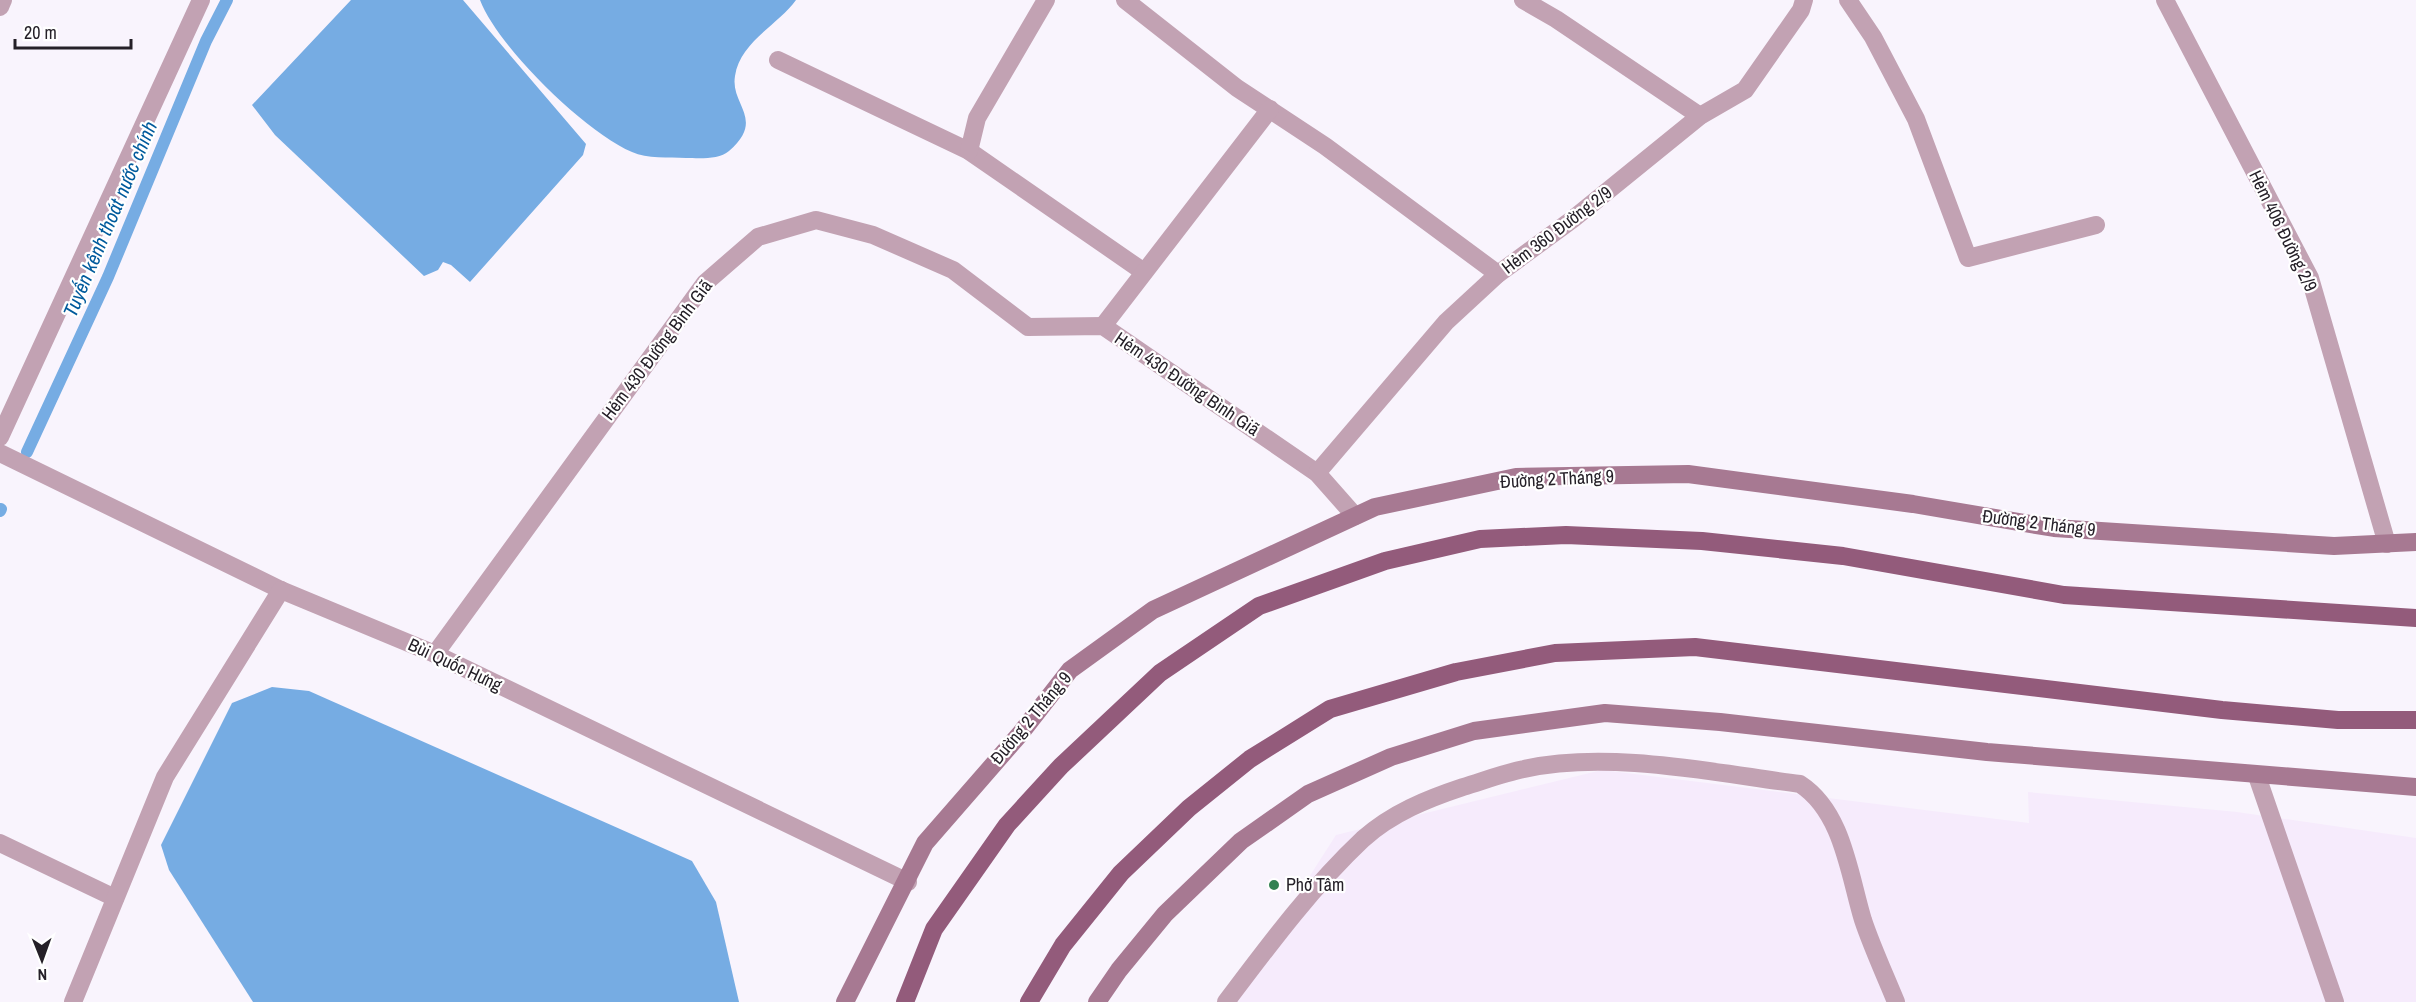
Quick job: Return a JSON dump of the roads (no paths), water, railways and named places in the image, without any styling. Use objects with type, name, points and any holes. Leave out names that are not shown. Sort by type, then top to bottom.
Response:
[{"type":"main road","name":"Đường 2 Tháng 9","points":[[845,1002],[908,882],[925,843],[1020,734],[1071,670],[1153,610],[1375,507],[1516,477],[1688,474],[1913,504],[2054,528],[2334,546],[2416,542]]},
{"type":"main road","points":[[905,1002],[934,929],[1007,825],[1061,766],[1160,673],[1259,606],[1385,561],[1480,539],[1566,535],[1702,541],[1843,556],[2064,595],[2416,618]]},
{"type":"main road","points":[[1029,1002],[1063,945],[1121,873],[1190,808],[1250,759],[1330,709],[1456,672],[1556,654],[1695,646],[2222,710],[2338,720],[2416,720]]},
{"type":"main road","points":[[1097,1002],[1119,970],[1165,914],[1241,841],[1308,794],[1391,757],[1474,731],[1605,713],[1719,722],[1987,752],[2257,776],[2416,787]]},
{"type":"street","points":[[0,7],[3,0]]},
{"type":"street","points":[[0,437],[201,0]]},
{"type":"street","points":[[969,151],[977,118],[1046,0]]},
{"type":"street","points":[[1125,0],[1237,88],[1325,146],[1498,274]]},
{"type":"street","points":[[1523,0],[1556,19],[1700,116]]},
{"type":"street","name":"Hẻm 360 Đường 2/9","points":[[1317,473],[1446,322],[1498,274],[1573,219],[1700,116],[1745,90],[1801,10],[1804,0]]},
{"type":"street","points":[[1848,0],[1873,37],[1916,119],[1968,258],[2096,225]]},
{"type":"street","name":"Hẻm 406 Đường 2/9","points":[[2165,0],[2310,278],[2387,544]]},
{"type":"street","points":[[778,60],[969,151],[1144,272]]},
{"type":"street","points":[[1103,326],[1270,109]]},
{"type":"street","name":"Hẻm 430 Đường Bình Giã","points":[[435,654],[705,282],[758,237],[816,220],[873,235],[953,270],[1028,327],[1103,326],[1317,473],[1355,516]]},
{"type":"street","name":"Bùi Quốc Hưng","points":[[0,453],[281,590],[435,654],[908,882]]},
{"type":"street","points":[[73,1002],[165,777],[281,590]]},
{"type":"street","points":[[1226,1002],[1290,916],[1364,838],[1398,813],[1432,797],[1525,769],[1601,761],[1683,768],[1800,784],[1811,791],[1824,807],[1847,857],[1864,920],[1896,1002]]},
{"type":"street","points":[[2257,776],[2335,1002]]},
{"type":"street","points":[[0,843],[115,898]]},
{"type":"water","points":[[351,0],[463,0],[586,144],[583,155],[470,282],[451,265],[443,262],[438,270],[424,276],[275,135],[252,105]]},
{"type":"water","points":[[480,0],[796,0],[752,44],[738,64],[735,86],[746,121],[740,140],[725,154],[697,158],[644,156],[613,142],[591,126],[568,108],[524,63],[505,41]]},
{"type":"water","points":[[272,687],[309,691],[692,861],[716,902],[739,1002],[253,1002],[169,870],[161,845],[232,703]]},
{"type":"waterway","name":"Tuyến kênh thoát nước chính","points":[[27,452],[108,277],[206,41],[227,0]]},
{"type":"place","name":"Phở Tâm","points":[[1274,885]]}]
